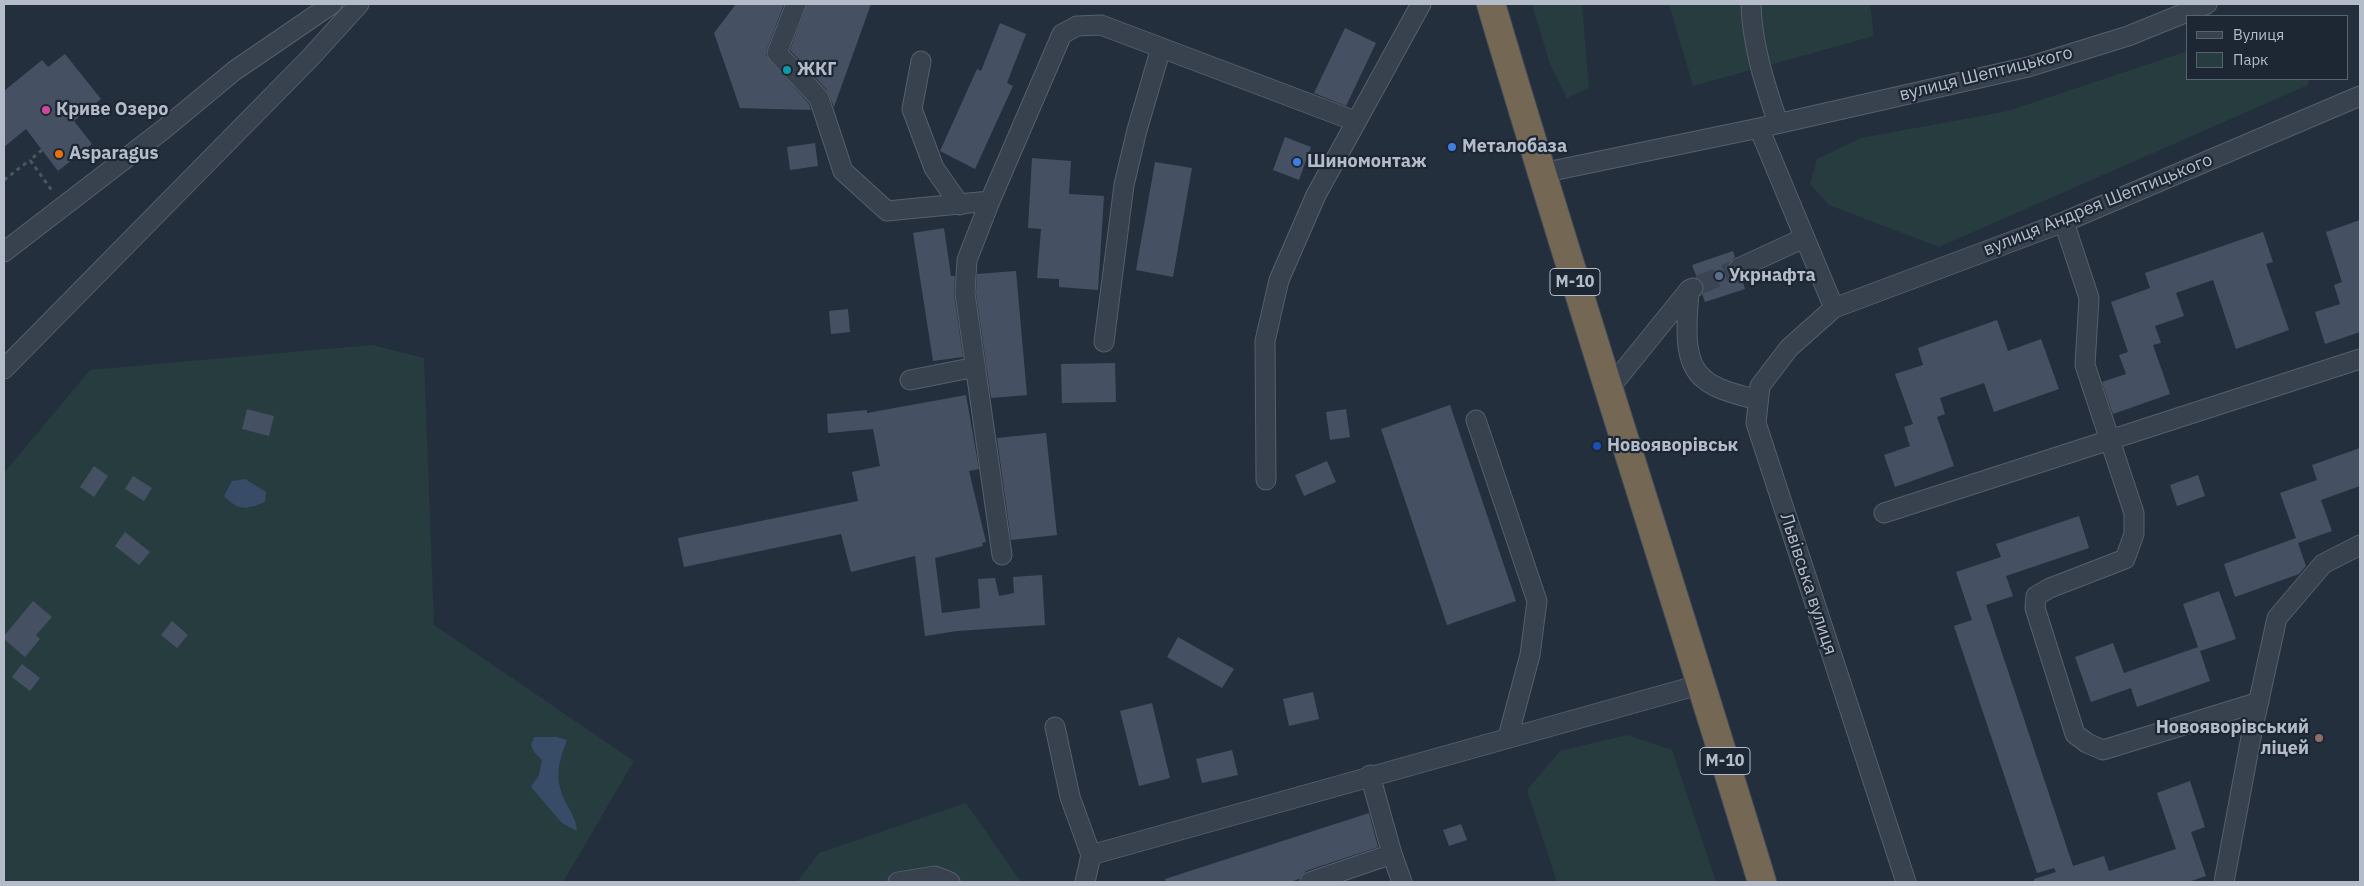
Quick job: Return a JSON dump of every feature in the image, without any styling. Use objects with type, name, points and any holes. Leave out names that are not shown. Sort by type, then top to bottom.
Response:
[{"type":"highway","name":"М-10","points":[[1491,4],[1608,390],[1702,684],[1762,882]]},
{"type":"street","points":[[5,247],[63,206],[234,71],[332,4]]},
{"type":"street","points":[[4,369],[310,58],[359,4]]},
{"type":"street","points":[[796,4],[777,53],[818,98],[843,172],[887,211],[990,201]]},
{"type":"street","points":[[1266,480],[1265,341],[1279,280],[1316,194],[1421,4]]},
{"type":"street","points":[[1751,4],[1751,21],[1763,78],[1768,125],[1804,238],[1834,308]]},
{"type":"street","name":"вулиця Шептицького","points":[[1542,173],[2028,67],[2128,36],[2207,4]]},
{"type":"street","points":[[1002,555],[965,293],[967,260],[990,201],[1062,34],[1077,26],[1101,25],[1355,121]]},
{"type":"street","points":[[1104,342],[1124,185],[1137,130],[1161,48]]},
{"type":"street","points":[[921,61],[912,109],[934,168],[960,204]]},
{"type":"street","name":"вулиця Андрея Шептицького","points":[[1834,308],[2064,222],[2360,96]]},
{"type":"street","points":[[2064,222],[2089,298],[2085,365],[2134,513],[2134,534],[2125,559],[2050,588],[2036,596],[2035,608],[2075,734],[2086,743],[2103,750],[2259,702]]},
{"type":"street","points":[[1739,268],[1804,238]]},
{"type":"street","points":[[1608,390],[1694,288],[1688,333],[1691,360],[1703,379],[1722,388],[1758,400]]},
{"type":"street","name":"Львівська вулиця","points":[[1834,308],[1789,348],[1760,386],[1756,423],[1906,882]]},
{"type":"street","points":[[1884,513],[2360,359]]},
{"type":"street","points":[[910,380],[976,367]]},
{"type":"street","points":[[1476,420],[1537,601],[1530,656],[1508,737]]},
{"type":"street","points":[[2224,882],[2277,618],[2323,564],[2360,545]]},
{"type":"street","points":[[1091,855],[1370,775],[1702,684]]},
{"type":"street","points":[[1055,727],[1070,797],[1091,855],[1085,882]]},
{"type":"street","points":[[1370,775],[1392,854],[1402,882]]},
{"type":"street","points":[[1310,882],[1392,854]]},
{"type":"street","points":[[898,882],[935,876],[950,882]]},
{"type":"path","points":[[4,180],[42,150]]},
{"type":"path","points":[[30,160],[63,206]]},
{"type":"green space","points":[[1532,4],[1582,4],[1589,88],[1567,98],[1550,64]]},
{"type":"green space","points":[[1669,4],[1870,4],[1874,36],[1693,86]]},
{"type":"green space","points":[[2186,52],[2186,80],[2309,80],[2308,85],[1939,247],[1829,205],[1810,184],[1817,159],[1861,138],[2008,111]]},
{"type":"green space","points":[[372,345],[424,358],[434,625],[634,761],[563,882],[4,882],[4,473],[90,370]]},
{"type":"green space","points":[[1627,735],[1672,750],[1716,882],[1557,882],[1527,790],[1560,751]]},
{"type":"green space","points":[[966,803],[1021,882],[797,882],[819,853]]},
{"type":"water","points":[[245,479],[266,492],[265,502],[243,508],[238,507],[224,496],[232,481]]},
{"type":"water","points":[[534,737],[556,737],[567,740],[558,773],[560,788],[575,820],[577,831],[562,823],[531,787],[539,775],[542,760],[534,752],[531,745]]},
{"type":"building","points":[[736,4],[784,4],[766,56],[809,104],[811,110],[740,108],[714,33]]},
{"type":"building","points":[[807,4],[871,4],[834,107],[827,90],[790,50]]},
{"type":"building","points":[[1000,23],[1026,34],[1007,83],[1013,86],[975,169],[940,151],[977,69],[981,71]]},
{"type":"building","points":[[1345,28],[1376,43],[1346,106],[1314,93]]},
{"type":"building","name":"Криве Озеро","points":[[65,54],[101,99],[74,121],[92,144],[58,171],[26,129],[4,147],[4,91],[42,60],[48,67]]},
{"type":"building","points":[[1285,137],[1311,147],[1299,180],[1273,170]]},
{"type":"building","points":[[815,143],[818,166],[790,170],[787,147]]},
{"type":"building","points":[[1032,158],[1071,161],[1069,194],[1104,196],[1098,290],[1059,287],[1059,279],[1037,278],[1041,229],[1028,228]]},
{"type":"building","points":[[1155,162],[1192,168],[1173,277],[1136,270]]},
{"type":"building","points":[[2360,220],[2360,332],[2325,344],[2315,312],[2340,304],[2334,285],[2342,282],[2326,232]]},
{"type":"building","points":[[944,228],[951,276],[955,276],[954,294],[963,357],[933,361],[913,233]]},
{"type":"building","points":[[2263,232],[2273,262],[2266,264],[2289,330],[2236,349],[2213,280],[2176,293],[2184,316],[2155,326],[2161,343],[2153,345],[2170,394],[2113,414],[2102,382],[2126,374],[2119,355],[2128,352],[2111,302],[2150,288],[2145,273]]},
{"type":"building","name":"Укрнафта","points":[[1733,251],[1735,257],[1730,262],[1729,272],[1733,277],[1742,279],[1745,289],[1705,302],[1702,294],[1703,283],[1697,278],[1692,265]]},
{"type":"building","points":[[1016,271],[1027,395],[991,398],[976,293],[977,274]]},
{"type":"building","points":[[848,309],[850,332],[831,334],[829,311]]},
{"type":"building","points":[[1997,320],[2008,351],[2041,339],[2059,389],[1994,412],[1984,383],[1940,398],[1945,414],[1937,417],[1954,466],[1895,487],[1884,455],[1910,446],[1904,427],[1913,424],[1895,374],[1923,365],[1918,348]]},
{"type":"building","points":[[1115,363],[1116,402],[1062,403],[1061,364]]},
{"type":"building","points":[[966,395],[979,469],[969,471],[986,542],[982,543],[983,546],[935,558],[942,613],[980,608],[978,579],[995,578],[999,596],[1014,593],[1013,577],[1042,575],[1045,625],[957,631],[925,636],[915,556],[851,572],[841,534],[684,567],[678,538],[858,501],[852,472],[880,466],[873,429],[828,433],[827,414],[867,410],[867,413]]},
{"type":"building","points":[[1450,405],[1516,601],[1447,625],[1381,429]]},
{"type":"building","points":[[247,409],[274,416],[269,436],[242,429]]},
{"type":"building","points":[[1346,409],[1350,437],[1330,440],[1326,412]]},
{"type":"building","points":[[1046,433],[1057,535],[1011,540],[997,438]]},
{"type":"building","points":[[2360,448],[2360,486],[2321,500],[2332,531],[2298,543],[2306,566],[2299,574],[2235,597],[2224,564],[2296,538],[2280,493],[2317,480],[2312,465]]},
{"type":"building","points":[[1327,461],[1336,482],[1304,496],[1295,475]]},
{"type":"building","points":[[94,466],[108,476],[94,497],[80,487]]},
{"type":"building","points":[[2198,475],[2205,496],[2177,506],[2170,485]]},
{"type":"building","points":[[133,476],[152,488],[144,501],[125,489]]},
{"type":"building","points":[[2079,516],[2089,548],[2006,576],[2013,596],[1986,605],[2073,866],[2104,856],[2109,871],[2176,849],[2157,793],[2190,781],[2205,827],[2191,832],[2206,876],[2188,882],[2034,882],[2034,879],[2056,872],[2054,868],[2037,873],[1954,626],[1972,620],[1956,572],[2001,557],[1996,544]]},
{"type":"building","points":[[125,532],[150,552],[139,565],[115,546]]},
{"type":"building","points":[[2219,591],[2236,639],[2200,651],[2210,681],[2137,707],[2131,688],[2091,702],[2075,657],[2113,643],[2124,673],[2198,647],[2183,604]]},
{"type":"building","points":[[33,601],[52,617],[36,635],[40,639],[25,657],[4,639],[4,636]]},
{"type":"building","points":[[172,621],[188,635],[177,648],[161,635]]},
{"type":"building","points":[[1178,637],[1234,669],[1222,688],[1167,657]]},
{"type":"building","points":[[22,664],[40,678],[30,691],[12,677]]},
{"type":"building","points":[[1313,692],[1319,719],[1289,726],[1283,699]]},
{"type":"building","points":[[1152,703],[1170,778],[1139,786],[1120,711]]},
{"type":"building","points":[[1232,750],[1238,775],[1202,783],[1196,759]]},
{"type":"building","points":[[1369,813],[1378,847],[1306,871],[1299,879],[1290,882],[1166,882],[1165,879]]},
{"type":"building","points":[[1461,824],[1467,840],[1449,846],[1443,830]]},
{"type":"tunnel","points":[[1699,285],[1739,268]]},
{"type":"place","name":"ЖКГ","points":[[787,70]]},
{"type":"place","name":"Криве Озеро","points":[[46,110]]},
{"type":"place","name":"Металобаза","points":[[1452,147]]},
{"type":"place","name":"Asparagus","points":[[59,154]]},
{"type":"place","name":"Шиномонтаж","points":[[1297,162]]},
{"type":"place","name":"Укрнафта","points":[[1719,276]]},
{"type":"place","name":"Новояворівськ","points":[[1597,446]]},
{"type":"place","name":"Новояворівський ліцей","points":[[2319,738]]}]
